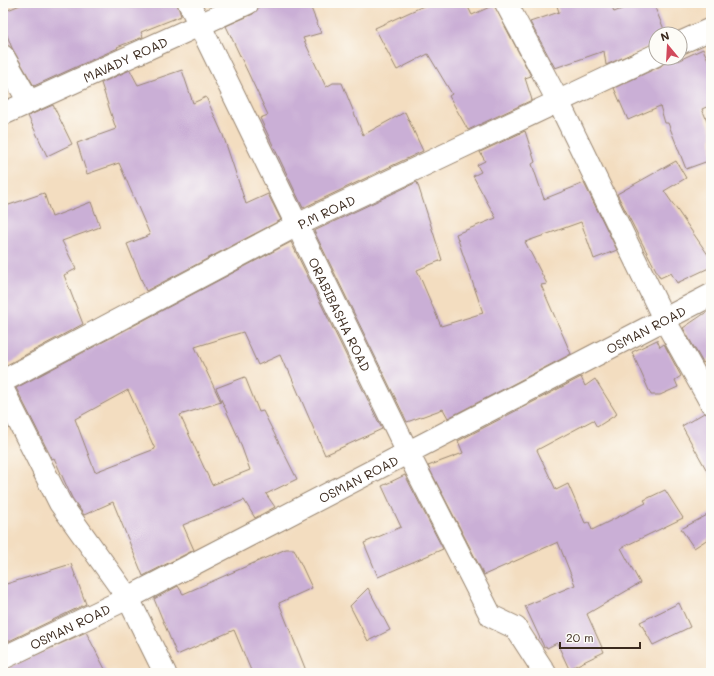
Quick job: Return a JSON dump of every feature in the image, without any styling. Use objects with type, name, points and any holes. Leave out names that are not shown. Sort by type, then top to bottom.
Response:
[{"type":"street","name":"ORABIBASHA ROAD","points":[[189,3],[408,453],[491,616],[516,628],[545,673]]},
{"type":"street","name":"MAVADY ROAD","points":[[3,114],[248,3]]},
{"type":"street","points":[[506,3],[558,101],[664,319],[711,403]]},
{"type":"street","points":[[688,39],[711,29]]},
{"type":"street","points":[[3,56],[29,102]]},
{"type":"street","name":"P.M ROAD","points":[[3,381],[297,225],[648,59]]},
{"type":"street","name":"OSMAN ROAD","points":[[3,658],[128,598],[711,295]]},
{"type":"street","points":[[3,390],[60,503],[128,598],[165,673]]},
{"type":"building","points":[[25,3],[177,3],[181,16],[141,32],[143,37],[117,47],[118,48],[34,86],[12,48],[3,25],[3,12]]},
{"type":"building","points":[[266,3],[309,3],[321,33],[303,38],[326,87],[333,83],[342,83],[363,135],[405,112],[423,151],[303,208],[260,118],[268,115],[226,26],[253,14],[260,6]]},
{"type":"building","points":[[430,3],[466,3],[472,15],[494,5],[531,76],[525,78],[532,100],[468,130],[449,96],[452,94],[428,54],[397,70],[375,28]]},
{"type":"building","points":[[556,3],[611,3],[614,12],[637,3],[653,3],[663,26],[648,26],[648,47],[606,65],[604,51],[555,68],[530,22],[559,12]]},
{"type":"building","points":[[703,49],[711,66],[711,105],[702,109],[711,130],[711,160],[686,169],[668,123],[665,123],[660,106],[628,120],[614,88],[661,66],[688,66],[688,56]]},
{"type":"building","points":[[130,70],[138,85],[182,70],[193,103],[206,97],[223,135],[246,204],[268,194],[281,220],[146,291],[127,244],[150,235],[119,163],[87,174],[77,143],[116,129],[101,83]]},
{"type":"building","points":[[53,105],[72,144],[47,156],[28,116]]},
{"type":"building","points":[[525,131],[535,162],[532,164],[544,199],[584,183],[617,250],[594,259],[581,222],[525,242],[547,284],[541,285],[571,354],[448,418],[443,409],[407,422],[314,231],[417,182],[442,260],[417,270],[441,326],[483,313],[456,234],[496,218],[473,176],[481,172],[477,165],[485,161],[480,152]]},
{"type":"building","points":[[676,161],[686,178],[664,191],[711,259],[711,267],[677,283],[671,273],[660,278],[617,194]]},
{"type":"building","points":[[44,193],[52,217],[91,202],[100,227],[62,241],[76,269],[64,275],[83,324],[3,367],[3,207]]},
{"type":"building","points":[[291,242],[382,429],[325,455],[288,369],[286,369],[280,355],[258,365],[243,332],[195,347],[221,402],[180,415],[212,485],[250,470],[238,437],[216,388],[245,377],[259,412],[263,411],[297,479],[266,494],[275,507],[255,518],[244,500],[183,525],[194,550],[143,576],[113,502],[84,515],[72,498],[54,458],[52,459],[16,388]],"holes":[[[128,390],[155,449],[95,472],[75,419]]]},
{"type":"building","points":[[711,309],[711,357],[703,363],[683,328]]},
{"type":"building","points":[[657,340],[660,347],[664,344],[681,376],[675,380],[678,387],[660,395],[651,395],[632,352]]},
{"type":"building","points":[[581,377],[585,386],[595,379],[617,414],[597,427],[593,420],[537,450],[556,490],[568,484],[585,523],[589,522],[592,530],[646,503],[644,500],[665,490],[683,518],[621,548],[640,583],[587,614],[604,652],[569,669],[557,643],[547,648],[546,646],[544,647],[525,606],[575,585],[558,542],[484,575],[428,466],[463,453],[458,441]]},
{"type":"building","points":[[704,413],[711,415],[711,478],[682,426]]},
{"type":"building","points":[[405,475],[443,549],[378,577],[364,543],[401,527],[382,486]]},
{"type":"building","points":[[711,513],[711,537],[694,548],[681,529]]},
{"type":"building","points":[[286,549],[294,549],[312,588],[279,603],[307,673],[252,673],[234,630],[177,655],[154,599],[178,586],[183,594]]},
{"type":"building","points":[[71,564],[86,604],[3,644],[3,585]]},
{"type":"building","points":[[368,588],[390,630],[368,641],[350,606]]},
{"type":"building","points":[[679,603],[690,627],[653,645],[640,622]]},
{"type":"building","points":[[86,632],[107,673],[3,673],[3,670]]}]
